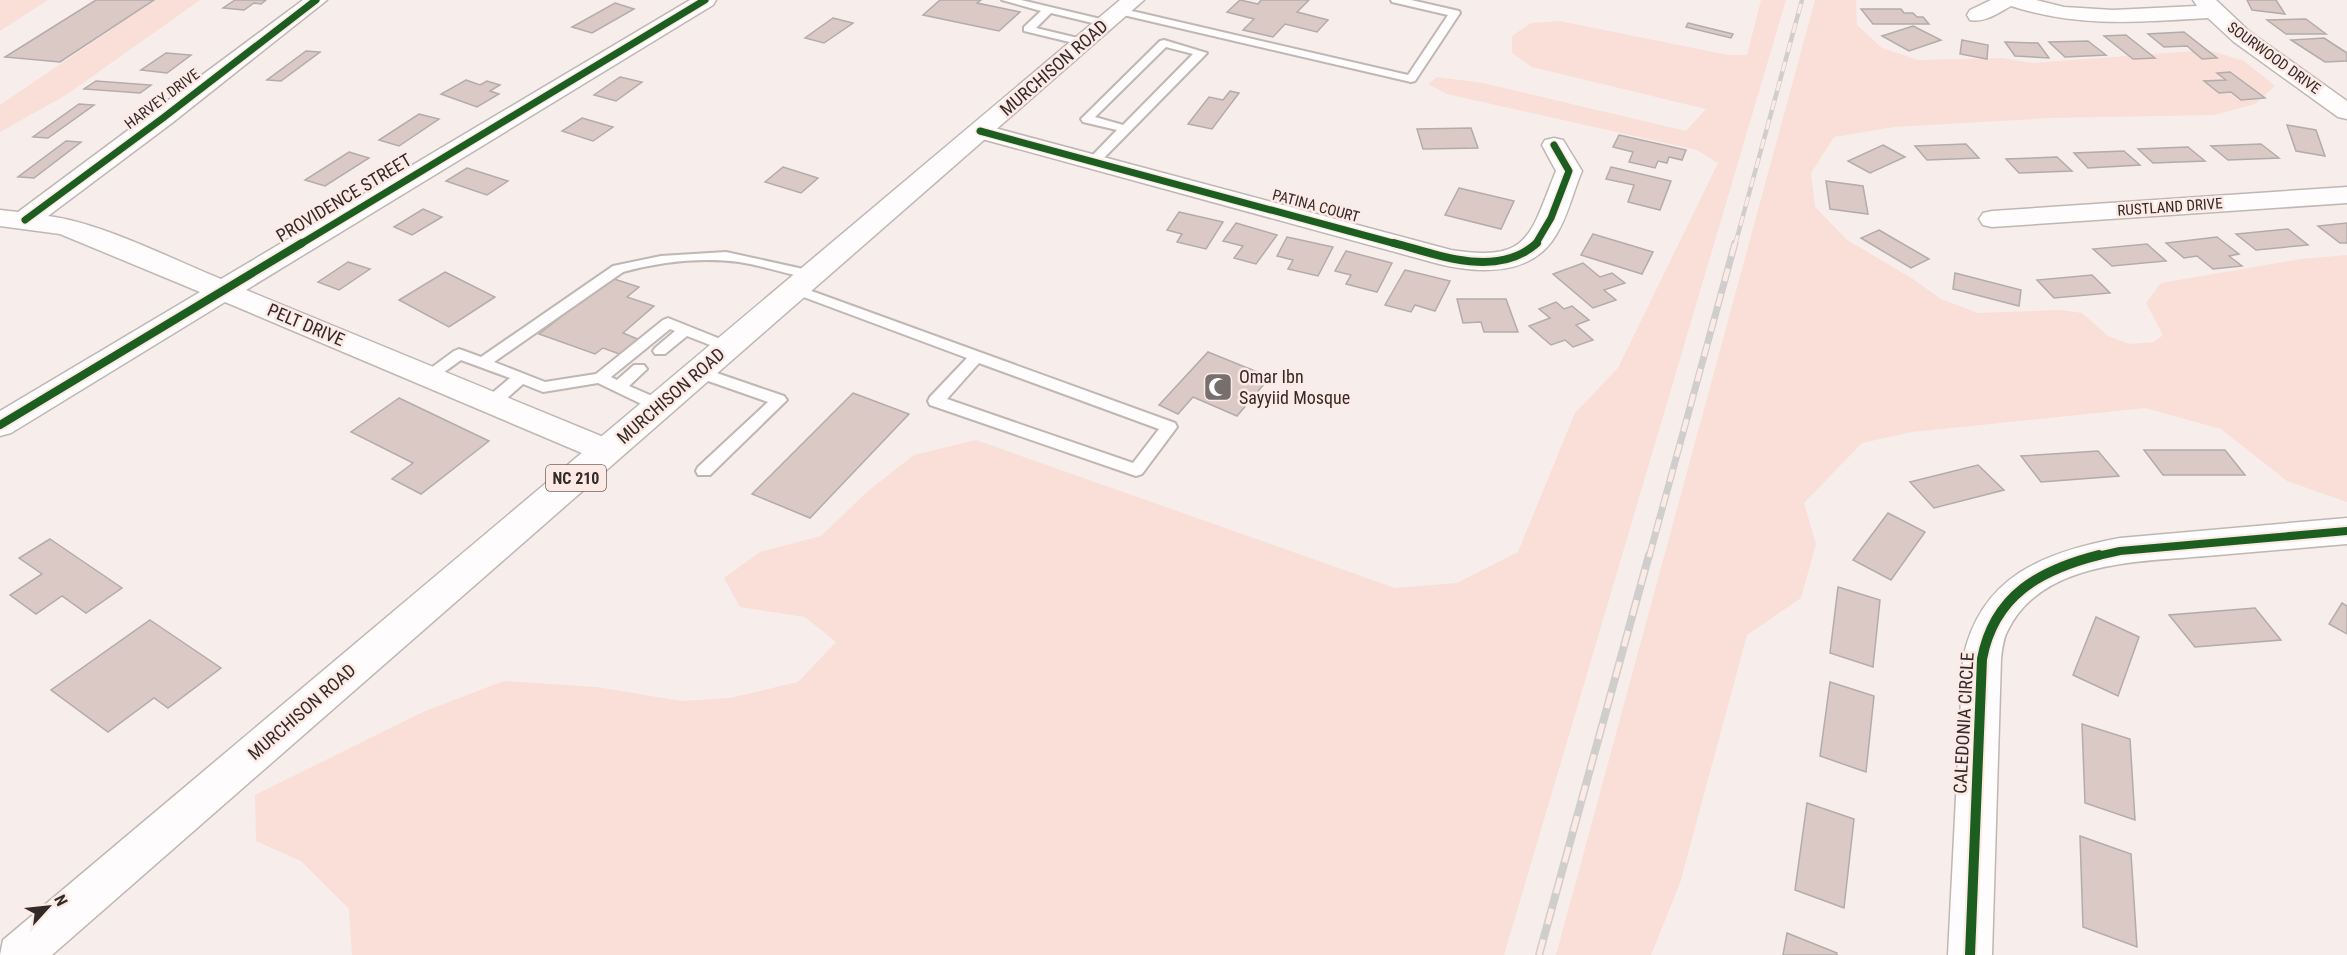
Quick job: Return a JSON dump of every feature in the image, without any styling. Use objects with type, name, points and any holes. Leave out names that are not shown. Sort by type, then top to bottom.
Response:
[{"type":"street","name":"HARVEY DRIVE","points":[[13,219],[163,118],[316,0]]},
{"type":"street","name":"PROVIDENCE STREET","points":[[0,425],[705,0]]},
{"type":"street","points":[[1978,15],[2007,0]]},
{"type":"street","points":[[2014,0],[2046,11],[2088,18],[2209,6]]},
{"type":"street","name":"SOURWOOD DRIVE","points":[[2209,6],[2242,37],[2347,112]]},
{"type":"street","name":"MURCHISON ROAD","points":[[19,955],[1110,19]]},
{"type":"street","name":"PATINA COURT","points":[[980,131],[1438,255],[1477,263],[1502,260],[1523,253],[1536,244],[1569,171],[1554,145]]},
{"type":"street","name":"RUSTLAND DRIVE","points":[[1992,219],[2347,195]]},
{"type":"street","name":"PELT DRIVE","points":[[13,219],[64,226],[85,232],[607,451]]},
{"type":"street","name":"CALEDONIA CIRCLE","points":[[1970,955],[1982,659],[1989,629],[2004,605],[2026,585],[2053,569],[2084,558],[2120,551],[2347,531]]},
{"type":"lane","points":[[1007,0],[1048,10],[1110,19],[1411,79],[1455,13],[1396,0]]},
{"type":"lane","points":[[1048,10],[1028,29],[1110,19]]},
{"type":"lane","points":[[1093,162],[1126,129],[1193,62],[1201,53],[1164,44],[1087,119],[1126,129]]},
{"type":"lane","points":[[482,363],[618,269],[639,262],[678,258],[737,258],[804,282],[975,358],[1168,427],[1136,470],[936,401],[975,358]]},
{"type":"lane","points":[[428,376],[459,354],[543,387],[600,378],[668,323],[728,347]]},
{"type":"lane","points":[[660,351],[685,330]]},
{"type":"lane","points":[[618,387],[639,369]]},
{"type":"lane","points":[[699,372],[779,400],[704,471]]},
{"type":"lane","points":[[491,403],[521,377]]},
{"type":"lane","points":[[600,378],[660,406]]},
{"type":"shaded area","points":[[0,0],[48,0],[0,31]]},
{"type":"shaded area","points":[[155,0],[200,0],[66,95],[0,132],[0,105]]},
{"type":"shaded area","points":[[1761,0],[1786,0],[1504,955],[352,955],[349,909],[301,861],[256,841],[255,795],[425,711],[504,681],[597,687],[681,701],[730,698],[798,682],[836,642],[805,617],[740,607],[724,578],[760,552],[821,536],[868,491],[914,455],[976,440],[1395,588],[1457,583],[1518,552],[1575,413],[1618,368],[1718,163],[1697,150],[1447,94],[1428,84],[1437,77],[1483,83],[1686,131],[1706,109],[1532,67],[1512,53],[1512,36],[1531,23],[1559,21],[1728,55],[1747,55]]},
{"type":"shaded area","points":[[1815,0],[1856,0],[1857,25],[1882,48],[1918,60],[2002,58],[2032,63],[2208,50],[2244,61],[2275,86],[2255,104],[2214,115],[2050,118],[1894,127],[1834,137],[1811,173],[1815,207],[1847,240],[1913,279],[1941,299],[1978,313],[2060,310],[2082,313],[2108,336],[2129,344],[2154,342],[2163,335],[2146,303],[2161,283],[2301,259],[2347,255],[2347,502],[2287,481],[2221,429],[2145,408],[1912,432],[1862,443],[1804,503],[1816,544],[1801,598],[1747,635],[1680,883],[1651,955],[1556,955]]},
{"type":"building","points":[[96,0],[154,0],[60,62],[5,57]]},
{"type":"building","points":[[235,0],[266,0],[261,4],[254,3],[244,10],[223,8]]},
{"type":"building","points":[[940,0],[981,0],[977,3],[1020,12],[999,31],[923,15]]},
{"type":"building","points":[[1240,0],[1258,4],[1261,0],[1309,0],[1297,12],[1328,20],[1317,32],[1285,24],[1273,37],[1243,30],[1254,19],[1227,12]]},
{"type":"building","points":[[2247,0],[2276,0],[2285,14],[2252,10]]},
{"type":"building","points":[[615,3],[634,9],[592,33],[572,27]]},
{"type":"building","points":[[1861,9],[1901,9],[1904,13],[1913,13],[1917,17],[1923,17],[1929,24],[1873,24]]},
{"type":"building","points":[[833,18],[853,23],[824,43],[805,38]]},
{"type":"building","points":[[2306,19],[2326,34],[2286,34],[2267,20]]},
{"type":"building","points":[[1688,23],[1733,34],[1731,38],[1686,27]]},
{"type":"building","points":[[1913,26],[1941,40],[1909,51],[1882,36]]},
{"type":"building","points":[[2184,32],[2217,58],[2202,59],[2187,46],[2164,47],[2148,34]]},
{"type":"building","points":[[2126,35],[2155,58],[2133,59],[2104,36]]},
{"type":"building","points":[[2324,38],[2347,53],[2347,61],[2325,62],[2291,40]]},
{"type":"building","points":[[1962,40],[1988,45],[1987,59],[1960,54]]},
{"type":"building","points":[[2088,41],[2106,55],[2065,57],[2049,42]]},
{"type":"building","points":[[2005,42],[2038,43],[2049,58],[2015,56]]},
{"type":"building","points":[[306,51],[320,52],[281,81],[267,80]]},
{"type":"building","points":[[166,53],[191,55],[167,73],[141,70]]},
{"type":"building","points":[[2230,72],[2265,98],[2241,100],[2231,92],[2219,93],[2204,81],[2226,80],[2217,73]]},
{"type":"building","points":[[620,77],[642,82],[616,101],[594,95]]},
{"type":"building","points":[[466,80],[480,85],[487,81],[500,85],[490,91],[499,94],[477,107],[441,94]]},
{"type":"building","points":[[96,81],[151,85],[140,93],[84,89]]},
{"type":"building","points":[[1230,91],[1239,93],[1212,129],[1188,124],[1209,97],[1223,100]]},
{"type":"building","points":[[79,104],[94,105],[48,138],[33,137]]},
{"type":"building","points":[[419,114],[439,119],[399,146],[379,140]]},
{"type":"building","points":[[582,118],[613,127],[593,141],[562,131]]},
{"type":"building","points":[[2287,125],[2316,130],[2325,156],[2296,151]]},
{"type":"building","points":[[1471,128],[1478,148],[1423,149],[1417,129]]},
{"type":"building","points":[[1619,135],[1686,150],[1682,160],[1669,157],[1667,163],[1658,161],[1655,168],[1629,162],[1633,152],[1613,147]]},
{"type":"building","points":[[66,141],[81,142],[34,178],[18,177]]},
{"type":"building","points":[[1966,144],[1979,158],[1927,160],[1915,146]]},
{"type":"building","points":[[2261,144],[2279,158],[2228,160],[2211,146]]},
{"type":"building","points":[[1883,145],[1905,157],[1870,173],[1848,161]]},
{"type":"building","points":[[2188,147],[2205,161],[2153,163],[2138,149]]},
{"type":"building","points":[[2124,151],[2140,165],[2088,168],[2074,153]]},
{"type":"building","points":[[349,152],[369,158],[325,186],[305,180]]},
{"type":"building","points":[[2057,157],[2072,171],[2019,173],[2006,159]]},
{"type":"building","points":[[783,167],[818,178],[801,193],[765,182]]},
{"type":"building","points":[[1611,167],[1671,181],[1660,210],[1628,202],[1634,185],[1606,179]]},
{"type":"building","points":[[467,168],[508,181],[487,195],[446,181]]},
{"type":"building","points":[[1826,181],[1863,186],[1868,214],[1830,209]]},
{"type":"building","points":[[1459,188],[1514,201],[1501,229],[1445,215]]},
{"type":"building","points":[[423,209],[442,217],[412,235],[394,227]]},
{"type":"building","points":[[1179,212],[1223,222],[1206,249],[1177,242],[1182,234],[1167,230]]},
{"type":"building","points":[[1236,223],[1277,235],[1256,264],[1234,258],[1243,246],[1223,241]]},
{"type":"building","points":[[2347,223],[2347,243],[2340,243],[2318,226]]},
{"type":"building","points":[[2288,229],[2308,245],[2256,250],[2236,234]]},
{"type":"building","points":[[1879,230],[1929,259],[1911,268],[1861,238]]},
{"type":"building","points":[[1593,234],[1653,252],[1642,274],[1581,255]]},
{"type":"building","points":[[1287,237],[1333,247],[1318,276],[1288,269],[1293,260],[1277,256]]},
{"type":"building","points":[[2217,237],[2239,254],[2229,256],[2242,266],[2213,269],[2197,256],[2184,258],[2166,243]]},
{"type":"building","points":[[2147,244],[2166,261],[2112,266],[2093,249]]},
{"type":"building","points":[[1346,251],[1392,263],[1377,292],[1346,284],[1351,275],[1335,271]]},
{"type":"building","points":[[348,262],[370,269],[339,290],[318,282]]},
{"type":"building","points":[[1583,263],[1600,277],[1612,273],[1625,283],[1604,290],[1616,300],[1593,308],[1553,274]]},
{"type":"building","points":[[1405,270],[1450,281],[1435,311],[1415,305],[1411,312],[1385,305]]},
{"type":"building","points":[[445,272],[495,297],[449,327],[399,300]]},
{"type":"building","points":[[1955,273],[2021,290],[2019,306],[1953,289]]},
{"type":"building","points":[[2092,275],[2110,293],[2054,298],[2037,280]]},
{"type":"building","points":[[611,278],[639,287],[627,297],[654,306],[623,333],[640,340],[622,355],[603,348],[595,354],[539,334]]},
{"type":"building","points":[[1457,299],[1506,299],[1518,332],[1484,332],[1481,322],[1463,323]]},
{"type":"building","points":[[1556,302],[1564,309],[1572,306],[1589,320],[1576,325],[1593,340],[1573,347],[1565,340],[1551,345],[1529,326],[1550,318],[1539,309]]},
{"type":"building","name":"Omar Ibn Sayyiid Mosque","points":[[1208,352],[1270,377],[1237,416],[1193,397],[1178,414],[1159,405]]},
{"type":"building","points":[[853,393],[909,414],[810,518],[752,494]]},
{"type":"building","points":[[399,398],[489,441],[421,494],[392,479],[413,463],[351,432]]},
{"type":"building","points":[[2144,450],[2225,450],[2245,475],[2163,475]]},
{"type":"building","points":[[2098,451],[2119,476],[2041,482],[2021,456]]},
{"type":"building","points":[[1978,465],[2004,490],[1934,508],[1910,482]]},
{"type":"building","points":[[1888,513],[1925,532],[1891,580],[1853,560]]},
{"type":"building","points":[[50,539],[122,588],[86,613],[62,596],[36,614],[10,595],[42,574],[19,558]]},
{"type":"building","points":[[1838,587],[1880,600],[1873,667],[1830,653]]},
{"type":"building","points":[[2342,603],[2347,606],[2347,634],[2329,624]]},
{"type":"building","points":[[2255,608],[2281,640],[2195,647],[2169,615]]},
{"type":"building","points":[[2096,617],[2139,637],[2118,696],[2073,675]]},
{"type":"building","points":[[150,620],[221,668],[168,708],[154,698],[108,732],[51,690]]},
{"type":"building","points":[[1830,682],[1874,696],[1866,772],[1820,756]]},
{"type":"building","points":[[2082,724],[2130,739],[2135,820],[2085,803]]},
{"type":"building","points":[[1807,803],[1854,819],[1844,908],[1795,890]]},
{"type":"building","points":[[2080,836],[2131,854],[2137,947],[2083,927]]},
{"type":"building","points":[[1787,933],[1837,953],[1837,955],[1783,955]]},
{"type":"railway","points":[[1735,245],[1802,0]]},
{"type":"railway","points":[[1649,557],[1735,243]]},
{"type":"railway","points":[[1539,955],[1649,555]]},
{"type":"cycle path","points":[[25,220],[163,118],[316,0]]},
{"type":"cycle path","points":[[0,425],[705,0]]},
{"type":"cycle path","points":[[980,131],[1449,258],[1483,262],[1507,260],[1518,256],[1528,251],[1542,236],[1569,171],[1554,145]]},
{"type":"cycle path","points":[[1970,955],[1982,659],[1990,628],[2001,610],[2028,584],[2045,574],[2101,555],[2120,551],[2347,531]]},
{"type":"place","name":"Omar Ibn Sayyiid Mosque","points":[[1218,387]]}]
